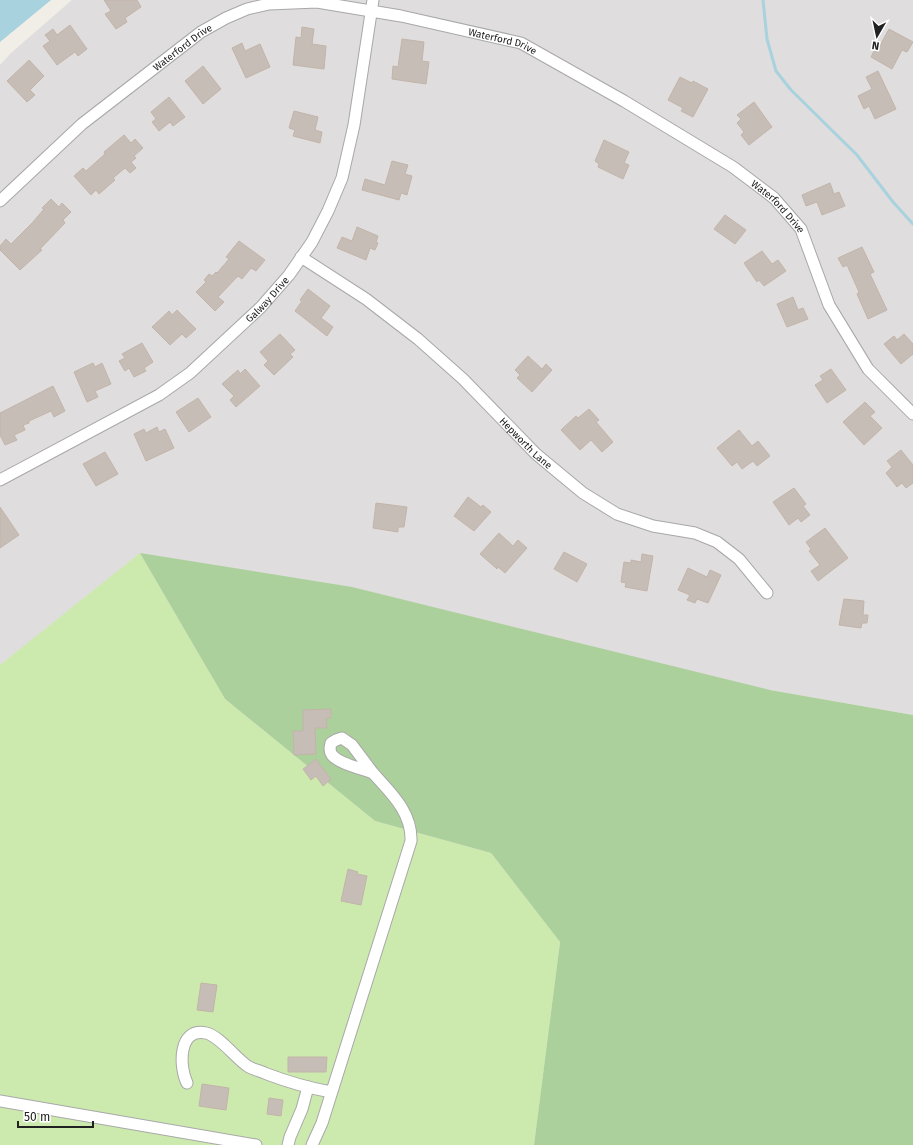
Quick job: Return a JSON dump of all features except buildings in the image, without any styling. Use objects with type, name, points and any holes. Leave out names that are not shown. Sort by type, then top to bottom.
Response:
[{"type":"street","name":"Galway Drive","points":[[0,480],[159,395],[190,373],[261,307],[289,275],[312,242],[342,178],[354,124],[373,0]]},
{"type":"street","name":"Waterford Drive","points":[[0,201],[82,124],[201,32],[226,18],[247,9],[269,4],[317,2],[401,16],[521,43],[624,101],[733,167],[774,198],[801,229],[829,305],[868,370],[913,414]]},
{"type":"street","name":"Hepworth Lane","points":[[301,257],[366,299],[418,339],[463,379],[536,454],[583,493],[617,514],[653,526],[695,533],[717,542],[739,559],[767,594]]},
{"type":"street","points":[[312,1145],[322,1123],[411,841],[410,825],[407,818],[393,795],[373,773]]},
{"type":"street","points":[[187,1083],[183,1076],[182,1064],[183,1051],[187,1040],[194,1033],[207,1033],[219,1040],[249,1066],[288,1082],[331,1092]]},
{"type":"street","points":[[288,1145],[302,1109],[308,1087]]},
{"type":"street","points":[[0,1101],[256,1145]]},
{"type":"shaded area","points":[[72,0],[913,0],[913,715],[770,690],[0,665],[0,65],[11,53]]},
{"type":"green space","points":[[140,553],[225,699],[375,821],[491,853],[560,942],[534,1145],[0,1145],[0,665]]},
{"type":"green space","points":[[140,553],[352,587],[770,690],[913,715],[913,1145],[534,1145],[560,942],[491,853],[375,821],[225,699]]},
{"type":"water","points":[[0,0],[51,0],[0,42]]},
{"type":"waterway","points":[[763,0],[767,39],[776,71],[791,90],[857,155],[893,202],[913,224]]}]
